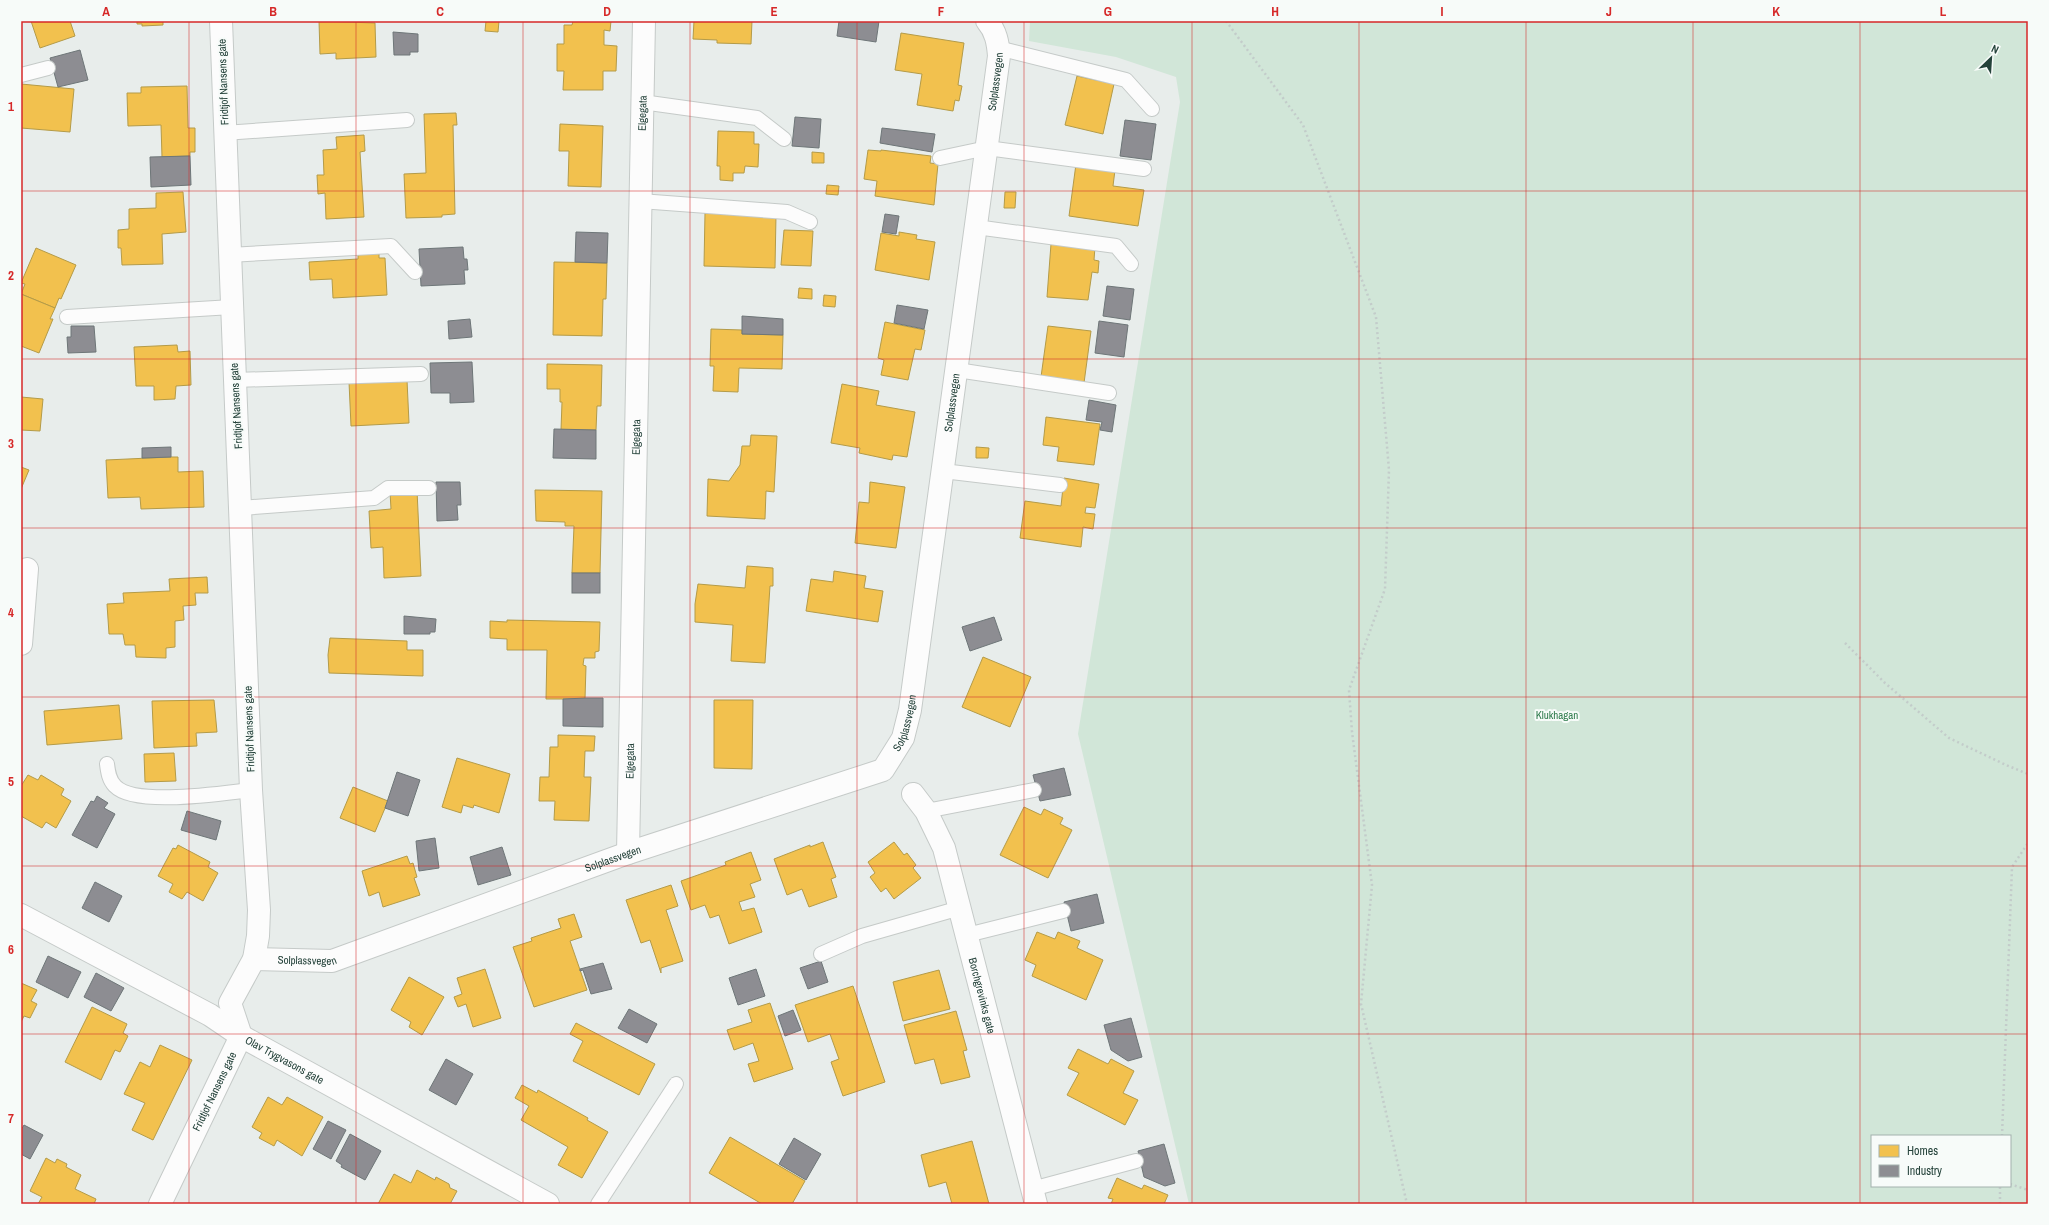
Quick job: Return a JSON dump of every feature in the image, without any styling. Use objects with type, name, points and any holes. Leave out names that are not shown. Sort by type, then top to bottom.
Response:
[{"type":"street","name":"Fridtjof Nansens gate","points":[[160,1204],[241,1036],[230,1003],[254,959],[258,910],[251,790],[241,508],[224,133],[221,21]]},
{"type":"street","name":"Elgegata","points":[[628,853],[644,21]]},
{"type":"street","name":"Solplassvegen","points":[[254,959],[332,961],[628,853],[883,770],[903,738],[910,710],[999,56],[997,39],[987,21]]},
{"type":"street","points":[[21,644],[27,569]]},
{"type":"street","name":"Borchgrevinks gate","points":[[920,802],[944,848],[1034,1196]]},
{"type":"street","name":"Olav Trygvasons gate","points":[[21,915],[210,1015],[241,1036],[548,1204]]},
{"type":"lane","points":[[998,48],[1126,80],[1152,109]]},
{"type":"lane","points":[[21,75],[48,68]]},
{"type":"lane","points":[[642,102],[757,118],[784,139]]},
{"type":"lane","points":[[224,133],[407,120]]},
{"type":"lane","points":[[940,158],[987,148],[1144,169]]},
{"type":"lane","points":[[640,201],[787,212],[810,222]]},
{"type":"lane","points":[[976,227],[1116,246],[1131,264]]},
{"type":"lane","points":[[229,255],[391,246],[415,272]]},
{"type":"lane","points":[[66,317],[232,307]]},
{"type":"lane","points":[[957,370],[1108,393]]},
{"type":"lane","points":[[235,380],[421,374]]},
{"type":"lane","points":[[943,471],[1060,485]]},
{"type":"lane","points":[[241,508],[374,498],[388,488],[429,488]]},
{"type":"lane","points":[[107,764],[109,777],[116,787],[134,796],[162,798],[251,790]]},
{"type":"lane","points":[[920,802],[1034,790]]},
{"type":"lane","points":[[821,954],[862,936],[960,908]]},
{"type":"lane","points":[[967,936],[1063,911]]},
{"type":"lane","points":[[598,1204],[676,1084]]},
{"type":"lane","points":[[1034,1196],[1136,1161]]},
{"type":"path","points":[[1226,21],[1303,125],[1376,317],[1389,470],[1385,589],[1349,690],[1352,732],[1372,885],[1361,1004],[1407,1204]]},
{"type":"path","points":[[1845,643],[1885,683],[1949,738],[2028,774]]},
{"type":"path","points":[[2002,1135],[2012,867],[2028,843]]},
{"type":"path","points":[[2011,1184],[2028,1190]]},
{"type":"path","points":[[2000,1187],[2000,1204]]},
{"type":"green space","name":"Klukhagan","points":[[1030,21],[2028,21],[2028,1204],[1189,1204],[1078,734],[1180,102],[1176,77],[1116,57],[1029,41]]},
{"type":"building: Homes","points":[[31,21],[70,21],[75,36],[40,48]]},
{"type":"building: Homes","points":[[137,21],[163,21],[163,25],[142,26],[142,24],[137,24]]},
{"type":"building: Homes","points":[[319,21],[375,23],[376,57],[336,59],[336,53],[320,54]]},
{"type":"building: Homes","points":[[486,21],[499,21],[498,32],[485,31]]},
{"type":"building: Homes","points":[[573,21],[611,21],[610,31],[604,30],[604,45],[617,46],[616,71],[603,71],[603,90],[563,90],[564,71],[557,71],[557,44],[564,44],[564,25],[572,25]]},
{"type":"building: Homes","points":[[694,21],[752,21],[751,44],[717,43],[717,40],[693,39]]},
{"type":"building: Homes","points":[[901,33],[964,43],[958,85],[962,86],[959,101],[955,100],[953,111],[917,105],[922,74],[895,70]]},
{"type":"building: Homes","points":[[1077,76],[1114,84],[1103,134],[1065,125]]},
{"type":"building: Homes","points":[[21,84],[74,89],[70,132],[21,128]]},
{"type":"building: Homes","points":[[187,86],[188,128],[195,128],[195,152],[190,152],[190,156],[162,157],[161,125],[128,126],[127,93],[141,93],[141,87]]},
{"type":"building: Homes","points":[[456,113],[457,125],[453,125],[455,214],[442,215],[442,217],[406,218],[404,174],[426,173],[424,114]]},
{"type":"building: Homes","points":[[560,124],[603,126],[601,187],[568,186],[569,151],[559,151]]},
{"type":"building: Homes","points":[[718,131],[754,132],[754,144],[759,144],[758,167],[745,166],[744,173],[733,173],[733,181],[720,180],[720,166],[717,166]]},
{"type":"building: Homes","points":[[364,135],[365,151],[360,152],[364,217],[326,219],[325,193],[318,194],[317,175],[324,175],[323,150],[337,149],[336,137]]},
{"type":"building: Homes","points":[[868,150],[881,150],[931,156],[930,163],[938,164],[934,205],[875,196],[877,181],[864,179]]},
{"type":"building: Homes","points":[[812,152],[824,153],[824,163],[812,163]]},
{"type":"building: Homes","points":[[1076,164],[1115,170],[1113,186],[1144,190],[1138,226],[1069,216]]},
{"type":"building: Homes","points":[[827,185],[839,186],[838,195],[826,194]]},
{"type":"building: Homes","points":[[183,192],[186,232],[162,234],[163,264],[122,265],[121,248],[118,248],[118,230],[129,229],[129,209],[156,208],[156,193]]},
{"type":"building: Homes","points":[[1005,192],[1016,192],[1015,208],[1004,208]]},
{"type":"building: Homes","points":[[705,213],[776,215],[775,268],[704,266]]},
{"type":"building: Homes","points":[[784,230],[813,231],[811,266],[781,265]]},
{"type":"building: Homes","points":[[899,232],[917,235],[916,239],[935,242],[929,280],[875,270],[881,233],[899,236]]},
{"type":"building: Homes","points":[[1051,244],[1095,247],[1094,260],[1099,261],[1098,273],[1092,272],[1088,300],[1047,297]]},
{"type":"building: Homes","points":[[36,248],[76,265],[61,299],[59,298],[55,308],[21,294],[25,284],[21,283]]},
{"type":"building: Homes","points":[[379,253],[379,258],[385,258],[387,295],[333,298],[332,279],[310,280],[309,262],[358,259],[358,254]]},
{"type":"building: Homes","points":[[554,262],[607,263],[606,299],[603,299],[602,336],[553,335]]},
{"type":"building: Homes","points":[[799,288],[812,289],[812,299],[798,298]]},
{"type":"building: Homes","points":[[21,294],[55,308],[50,319],[53,319],[39,353],[21,346]]},
{"type":"building: Homes","points":[[824,295],[836,296],[835,307],[823,306]]},
{"type":"building: Homes","points":[[885,322],[925,330],[921,350],[915,349],[908,380],[881,375],[884,360],[878,358]]},
{"type":"building: Homes","points":[[1048,326],[1091,331],[1084,383],[1041,377]]},
{"type":"building: Homes","points":[[711,329],[742,330],[742,334],[783,335],[782,369],[739,368],[738,392],[713,391],[714,366],[710,366]]},
{"type":"building: Homes","points":[[177,345],[178,352],[190,351],[191,385],[176,386],[175,399],[154,400],[154,386],[136,386],[134,347]]},
{"type":"building: Homes","points":[[547,364],[602,365],[601,406],[597,406],[596,430],[561,430],[562,402],[560,402],[560,389],[547,389]]},
{"type":"building: Homes","points":[[407,380],[409,423],[351,426],[349,382]]},
{"type":"building: Homes","points":[[842,384],[879,391],[876,405],[915,412],[907,457],[893,455],[892,460],[859,453],[860,448],[831,443]]},
{"type":"building: Homes","points":[[21,397],[43,399],[40,431],[21,430]]},
{"type":"building: Homes","points":[[1046,417],[1100,424],[1094,465],[1057,461],[1059,447],[1043,445]]},
{"type":"building: Homes","points":[[751,435],[777,436],[774,492],[766,491],[765,519],[707,516],[708,479],[729,481],[740,465],[742,446],[750,446]]},
{"type":"building: Homes","points":[[976,447],[989,448],[988,458],[976,458]]},
{"type":"building: Homes","points":[[178,457],[178,472],[203,471],[204,507],[141,509],[140,497],[108,498],[106,460]]},
{"type":"building: Homes","points":[[21,467],[29,470],[21,489]]},
{"type":"building: Homes","points":[[1064,478],[1099,484],[1095,508],[1086,507],[1085,513],[1095,514],[1093,529],[1083,527],[1081,547],[1020,538],[1025,501],[1061,506]]},
{"type":"building: Homes","points":[[870,482],[905,487],[896,548],[855,543],[859,502],[869,503]]},
{"type":"building: Homes","points":[[417,490],[421,576],[384,578],[383,547],[371,548],[369,511],[391,509],[390,492]]},
{"type":"building: Homes","points":[[535,490],[602,491],[600,573],[572,573],[574,526],[565,526],[565,522],[536,521]]},
{"type":"building: Homes","points":[[747,566],[773,568],[773,586],[770,586],[765,663],[731,661],[733,625],[695,622],[695,604],[698,584],[745,588]]},
{"type":"building: Homes","points":[[834,571],[866,576],[864,588],[883,591],[878,622],[806,611],[811,579],[833,582]]},
{"type":"building: Homes","points":[[207,577],[208,593],[195,593],[196,605],[183,606],[184,620],[175,621],[175,647],[166,648],[166,658],[136,657],[135,645],[125,645],[123,634],[109,634],[107,604],[124,603],[123,593],[170,591],[169,579]]},
{"type":"building: Homes","points":[[507,620],[600,622],[599,651],[595,652],[595,658],[584,658],[583,665],[586,666],[585,699],[546,699],[547,650],[507,650],[507,639],[490,638],[490,621],[507,622]]},
{"type":"building: Homes","points":[[330,638],[407,641],[407,650],[423,650],[423,676],[329,673],[328,655]]},
{"type":"building: Homes","points":[[983,657],[1031,677],[1010,727],[962,707]]},
{"type":"building: Homes","points":[[214,700],[217,732],[196,733],[197,746],[154,748],[152,701]]},
{"type":"building: Homes","points":[[714,700],[753,700],[752,769],[714,768]]},
{"type":"building: Homes","points":[[119,705],[122,739],[47,745],[44,711]]},
{"type":"building: Homes","points":[[558,735],[595,736],[594,751],[585,751],[584,777],[591,777],[589,821],[554,820],[555,801],[539,801],[540,777],[549,777],[550,747],[558,747]]},
{"type":"building: Homes","points":[[174,753],[176,781],[145,782],[144,754]]},
{"type":"building: Homes","points":[[457,758],[510,774],[499,813],[474,805],[473,808],[463,805],[461,813],[442,807]]},
{"type":"building: Homes","points":[[28,775],[38,780],[41,775],[64,789],[61,795],[71,801],[56,828],[46,822],[42,828],[21,816],[21,786]]},
{"type":"building: Homes","points":[[353,787],[388,801],[375,832],[340,818]]},
{"type":"building: Homes","points":[[1024,807],[1041,815],[1044,809],[1063,818],[1060,824],[1072,830],[1048,878],[1000,855]]},
{"type":"building: Homes","points":[[823,842],[836,877],[831,879],[837,897],[809,907],[802,889],[787,895],[774,859],[810,845],[810,847]]},
{"type":"building: Homes","points":[[894,842],[904,855],[907,853],[916,865],[913,868],[921,878],[894,899],[886,888],[881,892],[870,877],[875,873],[868,862]]},
{"type":"building: Homes","points":[[178,845],[210,862],[208,867],[218,873],[203,901],[187,892],[182,899],[169,892],[173,884],[158,876],[173,848],[176,849]]},
{"type":"building: Homes","points":[[751,852],[761,880],[750,884],[755,897],[739,902],[742,911],[754,908],[762,932],[729,944],[719,915],[710,918],[705,905],[691,910],[681,881],[726,865],[725,862]]},
{"type":"building: Homes","points":[[407,856],[410,864],[413,863],[417,877],[414,878],[420,895],[383,907],[379,892],[369,896],[362,871]]},
{"type":"building: Homes","points":[[671,885],[678,906],[666,910],[683,961],[661,968],[661,973],[650,940],[641,943],[626,900]]},
{"type":"building: Homes","points":[[574,914],[582,937],[570,941],[587,990],[534,1007],[513,947],[532,941],[531,938],[561,928],[558,919]]},
{"type":"building: Homes","points":[[1037,932],[1055,939],[1058,932],[1080,941],[1077,948],[1103,960],[1086,1000],[1032,976],[1036,965],[1025,960]]},
{"type":"building: Homes","points":[[485,969],[501,1018],[473,1027],[466,1004],[458,1007],[454,997],[462,994],[457,978]]},
{"type":"building: Homes","points":[[939,970],[950,1009],[903,1021],[893,982]]},
{"type":"building: Homes","points":[[409,977],[444,997],[422,1035],[409,1027],[411,1022],[391,1010]]},
{"type":"building: Homes","points":[[21,983],[37,990],[31,1001],[37,1004],[30,1018],[24,1016],[21,1022]]},
{"type":"building: Homes","points":[[853,986],[885,1082],[843,1096],[831,1062],[839,1059],[830,1034],[808,1042],[795,1005]]},
{"type":"building: Homes","points":[[770,1003],[793,1069],[754,1082],[748,1064],[759,1061],[753,1043],[734,1050],[727,1030],[752,1022],[748,1010]]},
{"type":"building: Homes","points":[[92,1007],[127,1024],[123,1033],[128,1036],[120,1052],[115,1050],[101,1080],[65,1062]]},
{"type":"building: Homes","points":[[956,1011],[967,1050],[963,1051],[970,1077],[941,1084],[934,1059],[915,1064],[904,1025]]},
{"type":"building: Homes","points":[[576,1023],[655,1064],[639,1095],[573,1061],[583,1041],[570,1034]]},
{"type":"building: Homes","points":[[160,1045],[192,1060],[153,1140],[132,1130],[145,1103],[124,1094],[140,1062],[150,1067]]},
{"type":"building: Homes","points":[[1078,1049],[1108,1064],[1111,1059],[1134,1071],[1123,1093],[1138,1100],[1125,1125],[1067,1095],[1079,1073],[1068,1068]]},
{"type":"building: Homes","points":[[522,1085],[537,1093],[538,1090],[588,1118],[587,1120],[608,1132],[582,1178],[558,1165],[568,1147],[521,1120],[529,1106],[515,1098]]},
{"type":"building: Homes","points":[[268,1097],[282,1105],[287,1097],[323,1117],[302,1156],[277,1140],[274,1146],[259,1138],[262,1133],[252,1127]]},
{"type":"building: Homes","points":[[730,1137],[805,1181],[792,1204],[762,1204],[709,1173]]},
{"type":"building: Homes","points":[[972,1141],[989,1204],[952,1204],[946,1182],[929,1187],[921,1155]]},
{"type":"building: Homes","points":[[46,1158],[55,1163],[57,1159],[67,1164],[66,1167],[81,1175],[75,1189],[96,1199],[94,1204],[38,1204],[42,1197],[30,1191]]},
{"type":"building: Homes","points":[[417,1170],[435,1180],[436,1177],[449,1184],[450,1188],[457,1191],[450,1204],[378,1204],[394,1174],[411,1183]]},
{"type":"building: Homes","points":[[1117,1178],[1142,1189],[1144,1185],[1168,1195],[1164,1204],[1111,1204],[1113,1199],[1108,1198]]},
{"type":"building: Industry","points":[[839,21],[879,21],[876,42],[837,36]]},
{"type":"building: Industry","points":[[393,32],[418,34],[418,52],[410,52],[410,55],[394,55]]},
{"type":"building: Industry","points":[[80,50],[88,80],[58,87],[50,58]]},
{"type":"building: Industry","points":[[795,117],[821,119],[819,148],[792,146]]},
{"type":"building: Industry","points":[[1125,120],[1156,124],[1151,160],[1120,156]]},
{"type":"building: Industry","points":[[882,128],[935,134],[932,152],[880,143]]},
{"type":"building: Industry","points":[[190,156],[191,185],[151,187],[150,157]]},
{"type":"building: Industry","points":[[885,214],[899,216],[896,234],[882,232]]},
{"type":"building: Industry","points":[[576,232],[608,233],[607,263],[575,262]]},
{"type":"building: Industry","points":[[463,247],[464,259],[467,259],[468,270],[464,270],[465,284],[421,286],[419,249]]},
{"type":"building: Industry","points":[[1107,286],[1134,289],[1130,320],[1103,316]]},
{"type":"building: Industry","points":[[897,305],[928,310],[924,329],[894,323]]},
{"type":"building: Industry","points":[[742,316],[783,319],[783,335],[742,334]]},
{"type":"building: Industry","points":[[470,319],[472,337],[449,339],[448,321]]},
{"type":"building: Industry","points":[[1099,321],[1128,325],[1124,357],[1095,353]]},
{"type":"building: Industry","points":[[71,326],[94,326],[96,352],[68,353],[67,337],[71,337]]},
{"type":"building: Industry","points":[[472,362],[474,402],[450,403],[450,393],[431,393],[430,363]]},
{"type":"building: Industry","points":[[1089,400],[1116,405],[1112,432],[1100,430],[1102,422],[1086,420]]},
{"type":"building: Industry","points":[[554,429],[596,430],[596,459],[553,458]]},
{"type":"building: Industry","points":[[171,447],[171,457],[142,458],[142,448]]},
{"type":"building: Industry","points":[[436,482],[460,482],[461,505],[457,505],[458,520],[437,521]]},
{"type":"building: Industry","points":[[572,573],[600,573],[600,593],[572,593]]},
{"type":"building: Industry","points":[[404,616],[436,619],[435,632],[430,632],[430,634],[404,634]]},
{"type":"building: Industry","points":[[994,617],[1002,640],[970,651],[962,627]]},
{"type":"building: Industry","points":[[603,698],[603,727],[563,726],[563,699]]},
{"type":"building: Industry","points":[[1064,768],[1071,795],[1040,801],[1033,775]]},
{"type":"building: Industry","points":[[397,772],[420,780],[408,816],[385,808]]},
{"type":"building: Industry","points":[[97,796],[108,803],[104,808],[115,814],[97,848],[72,835],[91,801],[94,802]]},
{"type":"building: Industry","points":[[187,811],[221,821],[216,840],[181,830]]},
{"type":"building: Industry","points":[[435,838],[439,868],[419,871],[416,841]]},
{"type":"building: Industry","points":[[502,847],[511,875],[478,885],[470,857]]},
{"type":"building: Industry","points":[[95,882],[122,896],[109,922],[82,908]]},
{"type":"building: Industry","points":[[1097,894],[1104,923],[1071,931],[1064,902]]},
{"type":"building: Industry","points":[[48,956],[81,972],[68,998],[36,982]]},
{"type":"building: Industry","points":[[821,961],[828,982],[808,989],[800,968]]},
{"type":"building: Industry","points":[[603,963],[612,989],[591,994],[583,970],[580,971],[580,969]]},
{"type":"building: Industry","points":[[756,969],[765,996],[738,1005],[729,978]]},
{"type":"building: Industry","points":[[96,973],[124,988],[111,1011],[84,997]]},
{"type":"building: Industry","points":[[629,1009],[657,1024],[647,1043],[618,1028]]},
{"type":"building: Industry","points":[[793,1010],[801,1030],[785,1036],[778,1016]]},
{"type":"building: Industry","points":[[1131,1018],[1142,1057],[1128,1061],[1111,1050],[1104,1025]]},
{"type":"building: Industry","points":[[446,1059],[473,1074],[456,1105],[429,1090]]},
{"type":"building: Industry","points":[[328,1121],[346,1130],[331,1159],[313,1149]]},
{"type":"building: Industry","points":[[24,1125],[43,1135],[30,1159],[21,1154],[21,1130]]},
{"type":"building: Industry","points":[[350,1134],[381,1151],[365,1180],[341,1167],[342,1165],[336,1161]]},
{"type":"building: Industry","points":[[794,1138],[821,1154],[806,1180],[779,1164]]},
{"type":"building: Industry","points":[[1164,1144],[1175,1183],[1165,1186],[1144,1177],[1138,1151]]}]
